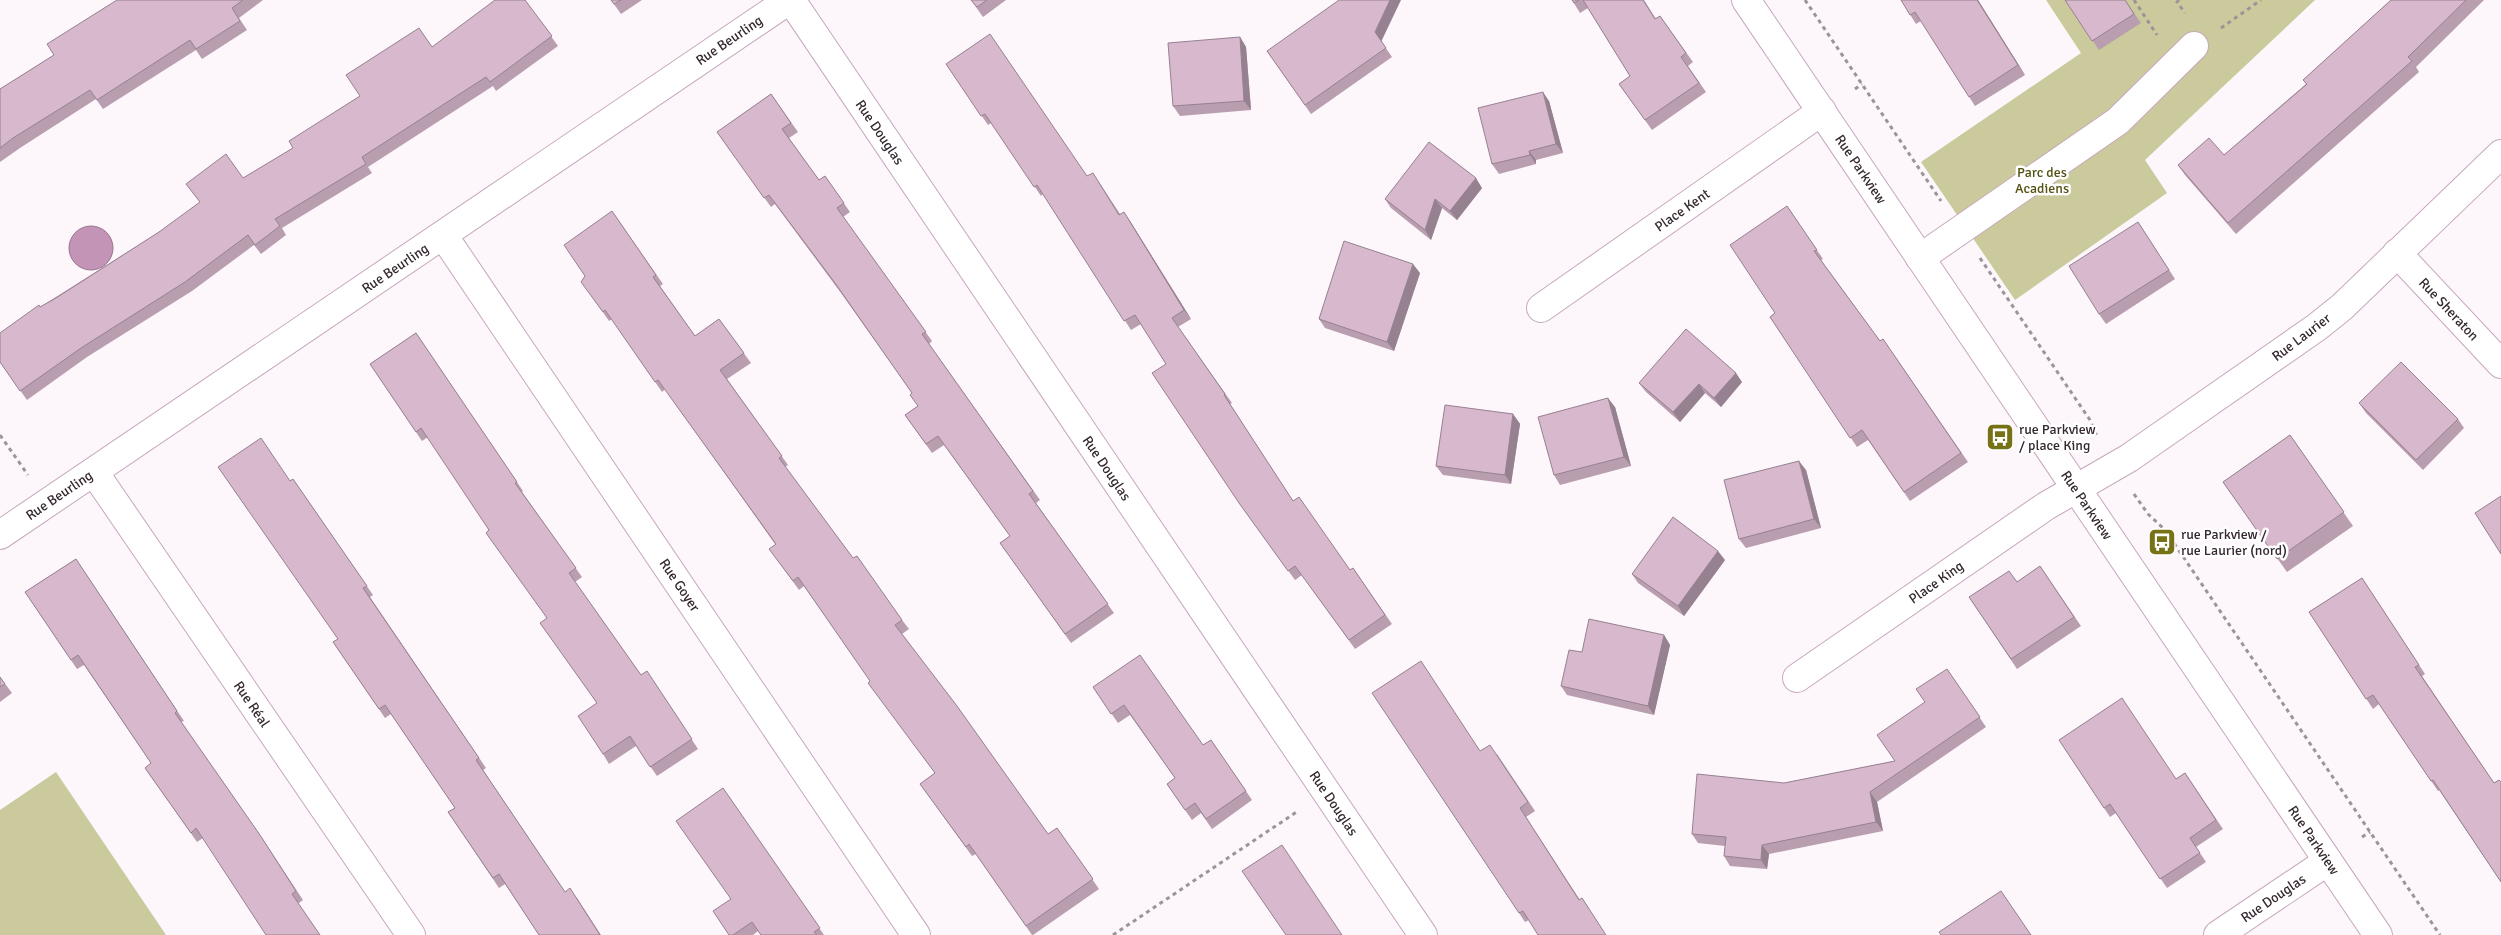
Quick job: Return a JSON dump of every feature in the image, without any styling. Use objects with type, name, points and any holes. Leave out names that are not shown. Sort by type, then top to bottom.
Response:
[{"type":"street","name":"Rue Beurling","points":[[0,535],[790,0]]},
{"type":"street","name":"Rue Douglas","points":[[790,0],[1423,935]]},
{"type":"street","name":"Rue Parkview","points":[[1746,0],[2378,935]]},
{"type":"street","points":[[1920,258],[2118,121],[2194,46]]},
{"type":"street","name":"Place Kent","points":[[1541,308],[1822,111]]},
{"type":"street","name":"Rue Laurier","points":[[2077,489],[2130,458],[2317,328],[2342,307],[2501,154]]},
{"type":"street","name":"Rue Goyer","points":[[443,235],[916,935]]},
{"type":"street","name":"Rue Sheraton","points":[[2397,253],[2501,364]]},
{"type":"street","name":"Rue Réal","points":[[94,472],[411,935]]},
{"type":"street","name":"Place King","points":[[1796,678],[2046,506],[2077,489]]},
{"type":"street","name":"Rue Douglas","points":[[2218,935],[2328,861]]},
{"type":"path","points":[[1805,0],[1931,186]]},
{"type":"path","points":[[2134,0],[2159,38]]},
{"type":"path","points":[[2194,46],[2261,0]]},
{"type":"path","points":[[1855,89],[1862,84]]},
{"type":"path","points":[[2010,303],[2090,420],[2093,431]]},
{"type":"path","points":[[0,435],[31,480]]},
{"type":"path","points":[[2148,514],[2165,530],[2440,935]]},
{"type":"path","points":[[1113,935],[1303,808]]},
{"type":"path","points":[[2362,837],[2370,832]]},
{"type":"green space","name":"Parc des Acadiens","points":[[2046,0],[2315,0],[2145,160],[2167,193],[2015,300],[1921,162],[2081,53]]},
{"type":"green space","points":[[56,772],[166,935],[0,935],[0,810]]},
{"type":"shaded area","points":[[95,226],[107,232],[112,239],[112,257],[107,264],[100,269],[87,270],[79,267],[72,260],[69,244],[72,236],[79,229]]},
{"type":"building","points":[[117,0],[243,0],[232,8],[240,21],[196,49],[190,40],[97,100],[90,90],[0,148],[0,89],[54,55],[47,44]]},
{"type":"building","points":[[495,0],[525,0],[552,36],[490,82],[486,77],[362,157],[366,164],[275,219],[280,226],[255,245],[248,235],[185,282],[81,348],[20,391],[0,362],[0,333],[39,305],[40,307],[56,298],[159,232],[200,202],[186,184],[226,154],[243,178],[293,148],[289,141],[360,96],[346,75],[419,28],[432,47]]},
{"type":"building","points":[[611,0],[621,0],[614,4]]},
{"type":"building","points":[[971,0],[987,0],[977,7]]},
{"type":"building","points":[[1339,0],[1390,0],[1375,32],[1386,48],[1305,105],[1267,51]]},
{"type":"building","points":[[1583,0],[1643,0],[1655,19],[1660,16],[1686,53],[1681,57],[1699,83],[1645,120],[1619,84],[1630,76]]},
{"type":"building","points":[[1901,0],[1977,0],[2018,65],[1969,97],[1915,12],[1910,15]]},
{"type":"building","points":[[2065,0],[2125,0],[2134,14],[2092,41]]},
{"type":"building","points":[[2391,0],[2466,0],[2408,57],[2412,61],[2228,223],[2178,165],[2209,138],[2224,155],[2307,84],[2303,80]]},
{"type":"building","points":[[990,34],[1087,176],[1093,173],[1119,215],[1124,212],[1184,310],[1172,318],[1225,394],[1293,501],[1299,497],[1350,570],[1353,568],[1385,615],[1349,640],[1295,566],[1288,571],[1239,503],[1152,373],[1166,364],[1135,315],[1124,321],[1037,185],[1034,187],[985,114],[981,116],[946,64]]},
{"type":"building","points":[[1240,37],[1244,101],[1173,106],[1168,43]]},
{"type":"building","points":[[1543,92],[1556,144],[1529,151],[1530,155],[1492,164],[1478,108]]},
{"type":"building","points":[[771,94],[791,123],[782,129],[819,180],[825,176],[844,203],[837,208],[926,332],[922,334],[1033,491],[1029,494],[1108,604],[1065,634],[1000,543],[1010,536],[938,436],[926,444],[905,415],[918,406],[910,395],[912,393],[835,283],[769,195],[764,198],[717,132]]},
{"type":"building","points":[[1429,142],[1476,178],[1450,211],[1435,199],[1425,230],[1385,199]]},
{"type":"building","points":[[1787,206],[1817,250],[1814,251],[1880,341],[1883,339],[1961,453],[1904,492],[1862,430],[1850,438],[1770,317],[1775,313],[1730,245]]},
{"type":"building","points":[[612,211],[656,275],[653,277],[695,336],[719,319],[744,353],[720,370],[782,456],[779,458],[853,558],[857,556],[902,620],[895,625],[957,706],[1048,834],[1057,828],[1093,879],[1026,926],[969,844],[966,847],[920,784],[935,773],[868,683],[870,681],[798,577],[793,581],[769,549],[776,544],[658,380],[655,382],[605,310],[603,312],[581,282],[585,276],[564,245]]},
{"type":"building","points":[[2138,222],[2169,270],[2099,314],[2069,266]]},
{"type":"building","points":[[1344,241],[1413,264],[1387,342],[1319,319]]},
{"type":"building","points":[[1686,329],[1736,373],[1714,398],[1699,384],[1673,412],[1639,383]]},
{"type":"building","points":[[416,333],[517,482],[515,483],[576,568],[569,573],[641,675],[647,671],[692,739],[650,767],[630,736],[603,754],[578,716],[597,703],[540,623],[547,618],[486,533],[489,530],[421,428],[416,432],[370,364]]},
{"type":"building","points":[[2401,362],[2458,419],[2416,460],[2359,403]]},
{"type":"building","points":[[1608,398],[1624,457],[1554,475],[1538,417]]},
{"type":"building","points":[[1445,405],[1513,414],[1505,475],[1436,466]]},
{"type":"building","points":[[2290,435],[2344,512],[2277,559],[2223,482]]},
{"type":"building","points":[[261,438],[290,481],[293,479],[367,586],[363,588],[479,758],[476,760],[565,892],[570,888],[600,935],[539,935],[499,874],[493,878],[448,812],[455,808],[385,705],[379,709],[333,642],[338,639],[218,467]]},
{"type":"building","points":[[1799,461],[1814,519],[1739,539],[1724,480]]},
{"type":"building","points":[[2501,496],[2501,554],[2475,513]]},
{"type":"building","points":[[1673,517],[1718,551],[1678,606],[1632,574]]},
{"type":"building","points":[[76,559],[177,711],[175,713],[260,835],[296,891],[292,894],[320,935],[266,935],[196,828],[191,833],[145,768],[151,763],[78,655],[71,660],[25,592]]},
{"type":"building","points":[[2040,566],[2074,617],[2011,659],[1969,597],[2009,571],[2017,582]]},
{"type":"building","points":[[2362,578],[2419,665],[2415,667],[2494,783],[2499,780],[2501,782],[2501,882],[2433,780],[2431,781],[2373,695],[2366,699],[2309,612]]},
{"type":"building","points":[[1589,619],[1664,635],[1648,706],[1561,686],[1569,650],[1582,652]]},
{"type":"building","points":[[1140,655],[1203,745],[1211,740],[1246,791],[1206,819],[1195,803],[1185,810],[1167,784],[1175,778],[1124,705],[1111,714],[1093,687]]},
{"type":"building","points":[[1421,661],[1480,751],[1490,745],[1528,802],[1520,808],[1579,900],[1582,898],[1606,935],[1538,935],[1523,911],[1519,913],[1372,693]]},
{"type":"building","points":[[1947,669],[1980,717],[1870,792],[1876,822],[1762,845],[1761,860],[1724,856],[1726,837],[1692,834],[1697,774],[1784,783],[1895,761],[1877,735],[1925,702],[1916,689]]},
{"type":"building","points":[[0,677],[5,684],[0,687]]},
{"type":"building","points":[[2122,698],[2176,779],[2185,773],[2216,820],[2190,838],[2200,853],[2160,879],[2110,804],[2104,808],[2059,740]]},
{"type":"building","points":[[723,788],[820,928],[814,932],[817,935],[761,935],[752,922],[733,935],[729,935],[713,911],[731,899],[676,821]]},
{"type":"building","points":[[1282,845],[1342,935],[1286,935],[1242,871]]},
{"type":"building","points":[[2001,891],[2031,935],[1941,935],[1939,932]]},
{"type":"place","name":"rue Parkview / place King","points":[[2000,437]]},
{"type":"place","name":"rue Parkview / rue Laurier (nord)","points":[[2162,542]]}]
